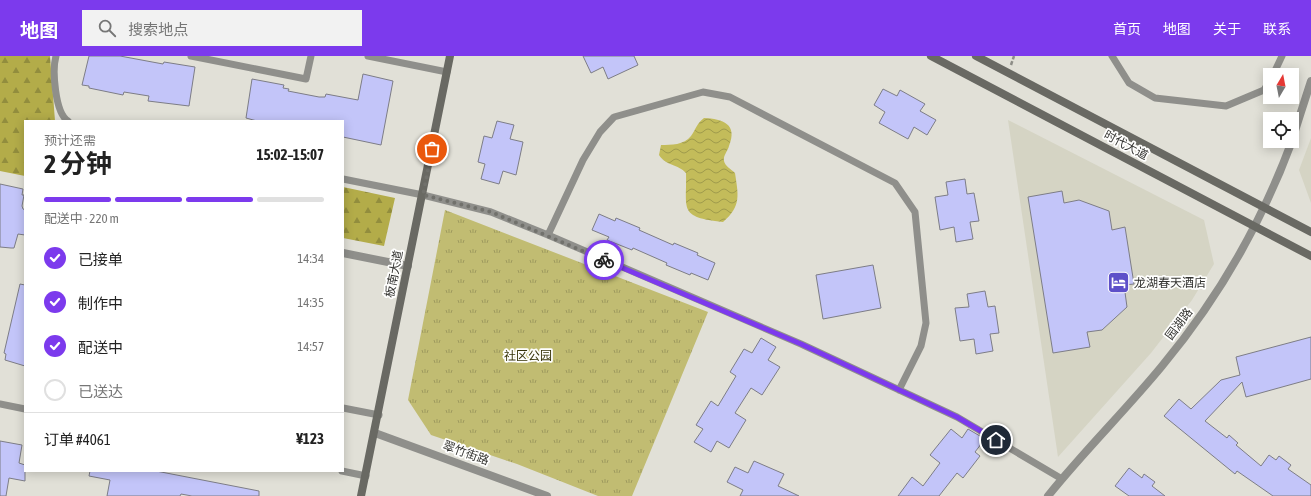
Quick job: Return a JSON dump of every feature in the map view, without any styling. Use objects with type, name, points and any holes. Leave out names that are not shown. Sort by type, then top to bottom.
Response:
[{"type":"main road","name":"板南大道","points":[[361,496],[379,415],[450,56]]},
{"type":"main road","name":"时代大道","points":[[931,56],[1311,256]]},
{"type":"main road","name":"时代大道","points":[[976,56],[1311,232]]},
{"type":"street","name":"园湖路","points":[[1299,119],[1311,81]]},
{"type":"street","name":"园湖路","points":[[1048,496],[1162,366],[1204,310],[1255,227],[1289,148]]},
{"type":"street","points":[[344,253],[408,266]]},
{"type":"street","name":"翠竹街路","points":[[375,433],[547,496]]},
{"type":"lane","points":[[56,56],[56,98],[60,111],[67,120]]},
{"type":"lane","points":[[191,56],[306,79],[311,56]]},
{"type":"lane","points":[[368,56],[447,72]]},
{"type":"lane","points":[[1112,56],[1129,84],[1155,98],[1226,106],[1263,90]]},
{"type":"lane","points":[[1276,68],[1282,56]]},
{"type":"lane","points":[[548,236],[583,160],[600,132],[614,117],[703,92],[730,97],[895,183],[915,212],[926,323],[921,346],[899,390]]},
{"type":"lane","points":[[344,179],[423,195],[491,212],[801,344],[957,417],[1062,479]]},
{"type":"lane","points":[[0,404],[24,408]]},
{"type":"lane","points":[[344,408],[379,415]]},
{"type":"lane","points":[[344,471],[366,476]]},
{"type":"shaded area","points":[[1008,120],[1204,220],[1214,264],[1192,300],[1151,353],[1058,457]]},
{"type":"shaded area","points":[[1311,138],[1311,203],[1299,170]]},
{"type":"green space","points":[[0,56],[50,56],[55,120],[24,120],[24,176],[0,171]]},
{"type":"green space","points":[[344,187],[395,198],[384,246],[344,238]]},
{"type":"green space","name":"社区公园","points":[[445,210],[708,312],[632,496],[598,496],[517,464],[431,435],[408,400]]},
{"type":"water","points":[[704,118],[723,121],[732,132],[724,161],[735,173],[738,194],[733,211],[723,222],[698,217],[688,210],[686,203],[686,173],[662,159],[659,155],[661,145],[677,144],[685,141],[691,136],[698,124]]},
{"type":"building","points":[[89,56],[120,56],[163,64],[164,62],[195,67],[189,106],[148,101],[149,96],[124,92],[123,95],[89,88],[89,86],[82,85]]},
{"type":"building","points":[[583,56],[634,56],[638,65],[608,79],[603,67],[591,73]]},
{"type":"building","points":[[363,74],[393,81],[381,145],[344,137],[344,120],[253,120],[246,118],[252,79],[284,85],[283,88],[289,89],[288,91],[319,97],[325,97],[326,94],[358,100]]},
{"type":"building","points":[[883,89],[897,96],[900,90],[925,104],[920,111],[936,120],[927,135],[914,127],[908,139],[879,123],[885,112],[874,105]]},
{"type":"building","points":[[497,121],[514,125],[510,139],[523,142],[516,175],[503,171],[499,184],[481,179],[485,164],[478,162],[484,136],[492,138]]},
{"type":"building","points":[[965,179],[967,194],[974,193],[979,221],[970,222],[973,239],[956,242],[954,227],[940,230],[935,197],[948,195],[946,182]]},
{"type":"building","points":[[0,184],[23,189],[22,195],[24,195],[22,206],[24,210],[24,235],[18,234],[14,248],[0,247]]},
{"type":"building","points":[[1062,191],[1064,203],[1079,200],[1109,211],[1112,230],[1125,227],[1134,284],[1124,285],[1127,307],[1102,330],[1087,332],[1090,347],[1053,353],[1028,197]]},
{"type":"building","points":[[599,214],[615,221],[616,218],[640,228],[639,230],[673,245],[674,243],[698,253],[697,255],[715,263],[708,280],[691,273],[690,275],[666,265],[667,263],[633,248],[632,250],[607,240],[609,237],[592,230]]},
{"type":"building","points":[[873,265],[881,308],[823,319],[816,275]]},
{"type":"building","points":[[20,284],[24,285],[24,366],[5,360],[6,354],[4,353]]},
{"type":"building","points":[[985,291],[988,307],[995,306],[999,333],[990,334],[993,351],[976,354],[974,339],[960,341],[955,308],[969,307],[967,294]]},
{"type":"building","points":[[1311,337],[1311,379],[1246,397],[1242,382],[1205,421],[1227,438],[1229,435],[1238,443],[1236,445],[1261,466],[1269,455],[1276,460],[1279,456],[1291,465],[1288,469],[1311,485],[1311,496],[1273,496],[1237,471],[1235,474],[1164,416],[1179,399],[1191,409],[1221,380],[1240,375],[1236,357]]},
{"type":"building","points":[[761,338],[776,347],[768,360],[780,367],[762,395],[751,388],[735,413],[746,420],[729,448],[717,441],[711,452],[694,442],[703,429],[696,425],[711,401],[718,406],[736,376],[730,372],[744,349],[752,353]]},
{"type":"building","points":[[951,429],[962,438],[968,429],[985,439],[975,452],[980,456],[963,478],[957,473],[939,496],[898,496],[912,477],[923,486],[940,463],[930,455]]},
{"type":"building","points":[[0,441],[22,445],[19,463],[24,465],[25,481],[9,478],[6,496],[0,496]]},
{"type":"building","points":[[754,461],[784,474],[778,486],[799,496],[740,496],[743,490],[727,482],[735,467],[748,473]]},
{"type":"building","points":[[1129,468],[1142,478],[1144,474],[1155,482],[1152,486],[1165,496],[1129,496],[1115,486]]},
{"type":"building","points":[[90,472],[161,472],[259,491],[259,496],[192,496],[181,494],[180,496],[107,496],[110,480],[89,476]]},
{"type":"way so far","points":[[432,149],[423,195],[491,212],[604,260]]},
{"type":"place","name":"龙湖春天酒店","points":[[1119,283]]},
{"type":"route","points":[[604,260],[801,344],[957,417],[996,440]]}]
